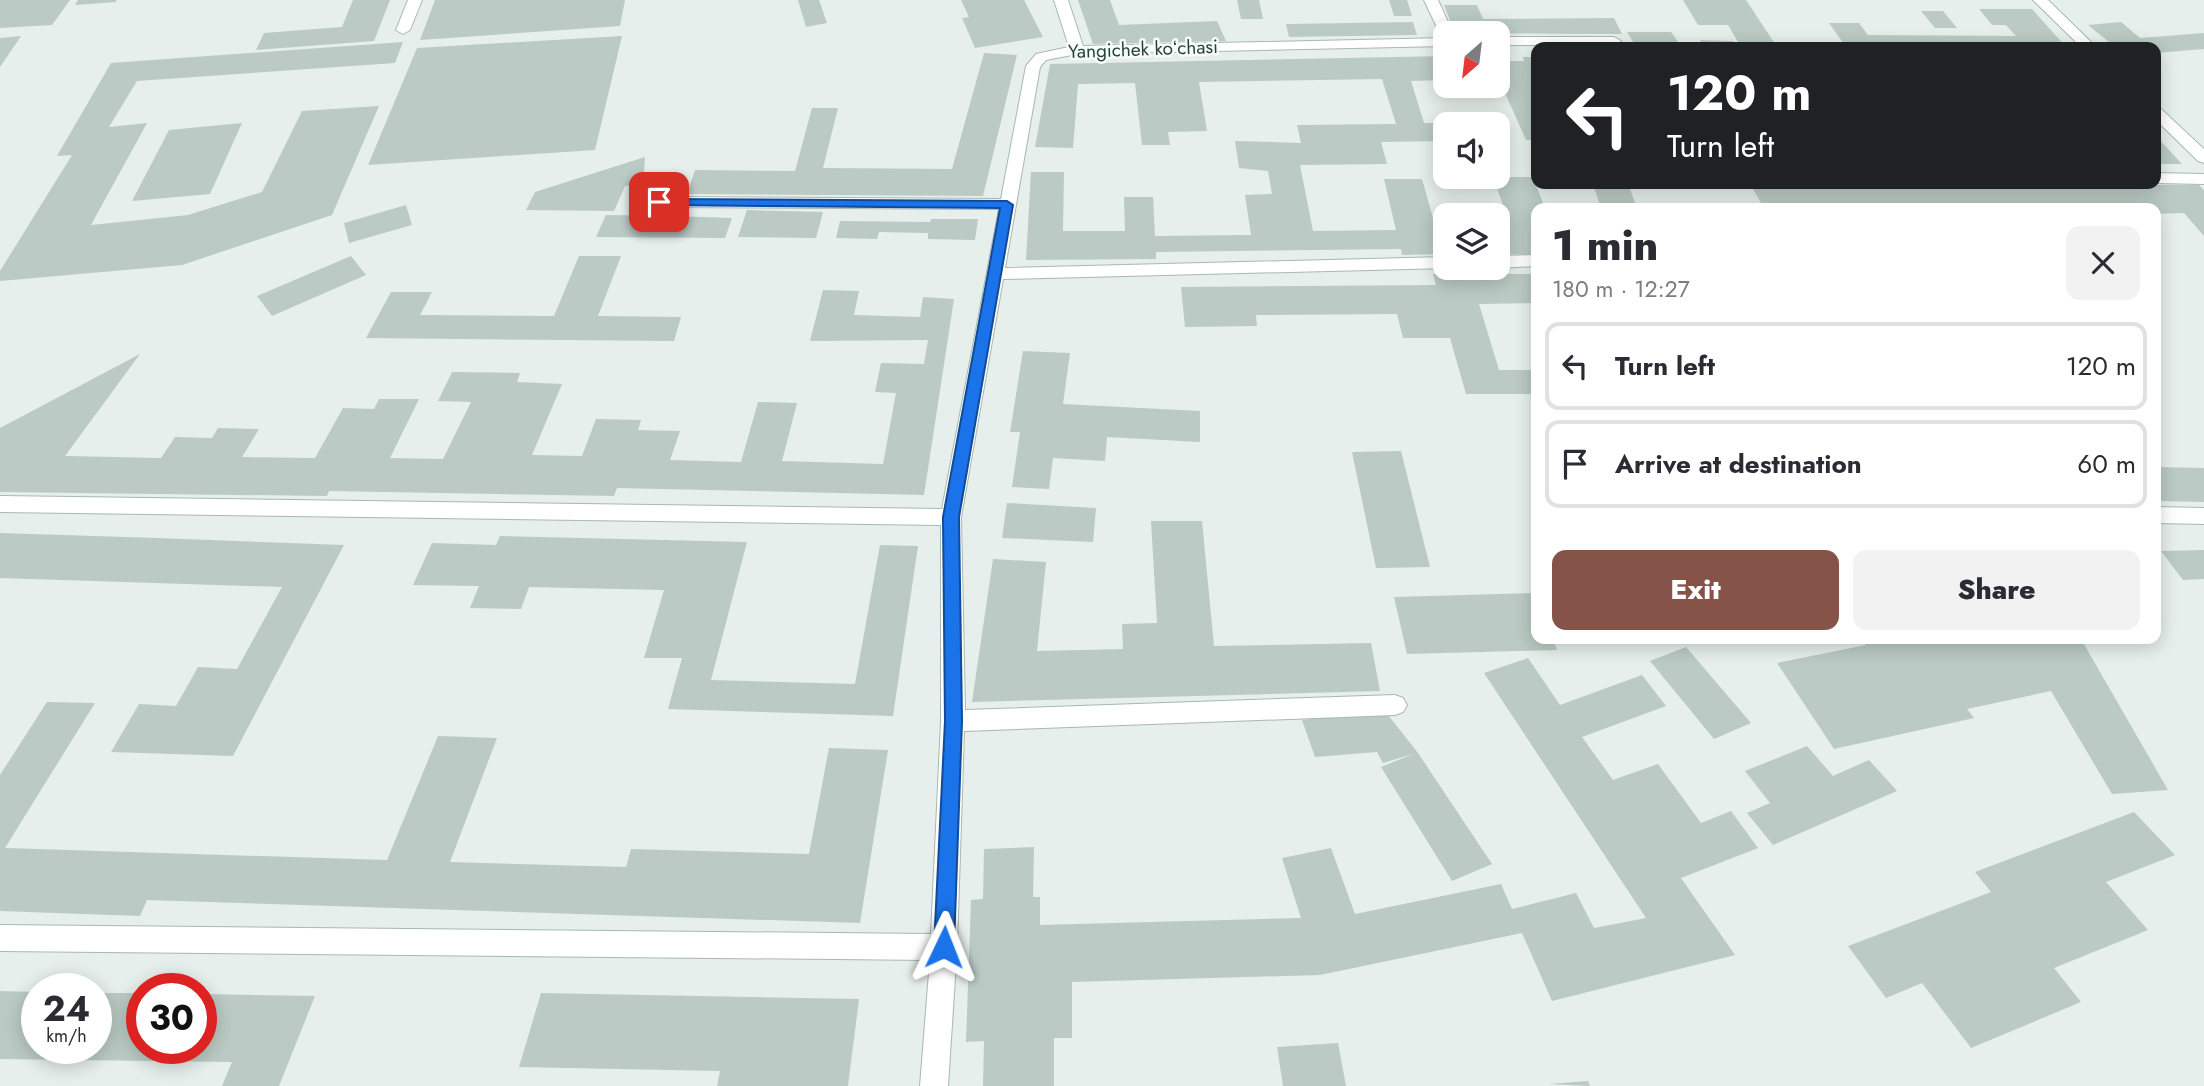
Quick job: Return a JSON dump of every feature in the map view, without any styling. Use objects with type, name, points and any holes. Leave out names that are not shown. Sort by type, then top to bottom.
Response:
[{"type":"street","points":[[403,30],[415,0]]},
{"type":"street","points":[[1062,0],[1077,50]]},
{"type":"street","points":[[1432,0],[1441,21]]},
{"type":"street","points":[[2040,0],[2084,42]]},
{"type":"street","points":[[1510,41],[1614,41]]},
{"type":"street","name":"Yangichek koʻchasi","points":[[934,1086],[944,947],[953,721],[951,517],[993,274],[1033,66],[1041,57],[1077,50],[1433,42]]},
{"type":"street","points":[[2161,117],[2202,155]]},
{"type":"street","points":[[2161,178],[2204,179]]},
{"type":"street","points":[[659,202],[1007,205]]},
{"type":"street","points":[[1510,262],[1531,261]]},
{"type":"street","points":[[993,274],[1433,263]]},
{"type":"street","points":[[0,504],[951,517]]},
{"type":"street","points":[[2161,515],[2204,516]]},
{"type":"street","points":[[953,721],[1395,705]]},
{"type":"street","points":[[0,938],[944,947]]},
{"type":"building","points":[[0,0],[70,0],[52,25],[0,28]]},
{"type":"building","points":[[78,0],[116,0],[116,2],[75,5]]},
{"type":"building","points":[[353,0],[390,0],[374,41],[256,50],[264,33],[342,27]]},
{"type":"building","points":[[435,0],[625,0],[620,26],[420,40]]},
{"type":"building","points":[[798,0],[819,0],[827,23],[806,27]]},
{"type":"building","points":[[961,0],[1024,0],[1043,37],[975,48],[962,18],[969,17]]},
{"type":"building","points":[[1078,0],[1110,0],[1119,25],[1217,21],[1226,41],[1093,44]]},
{"type":"building","points":[[1237,0],[1259,0],[1263,19],[1241,19]]},
{"type":"building","points":[[1389,0],[1407,0],[1412,16],[1394,16]]},
{"type":"building","points":[[1683,0],[1746,0],[1774,42],[1738,42],[1728,25],[1698,25]]},
{"type":"building","points":[[1444,5],[1477,5],[1483,19],[1614,18],[1622,34],[1510,33],[1510,21],[1450,21]]},
{"type":"building","points":[[1979,9],[2032,9],[2062,42],[1842,42],[1829,23],[1859,23],[1868,35],[2016,36],[2006,25],[1992,25]]},
{"type":"building","points":[[1921,11],[1943,11],[1957,28],[1935,28]]},
{"type":"building","points":[[1413,22],[1417,35],[1289,37],[1286,24]]},
{"type":"building","points":[[2121,22],[2140,38],[2204,33],[2204,49],[2161,53],[2161,42],[2109,42],[2088,25]]},
{"type":"building","points":[[1627,32],[1671,32],[1678,42],[1633,42]]},
{"type":"building","points":[[21,36],[0,67],[0,38]]},
{"type":"building","points":[[622,36],[595,150],[368,165],[417,48]]},
{"type":"building","points":[[1700,40],[1734,42],[1701,42]]},
{"type":"building","points":[[403,42],[395,63],[137,81],[109,127],[147,123],[91,225],[188,215],[262,192],[302,111],[379,106],[332,215],[182,265],[0,281],[0,271],[72,155],[57,156],[111,63]]},
{"type":"building","points":[[984,53],[1017,55],[983,196],[687,194],[695,170],[795,171],[812,108],[838,108],[823,168],[952,169]]},
{"type":"building","points":[[1433,56],[1433,80],[1411,81],[1424,123],[1433,123],[1433,141],[1381,142],[1387,164],[1300,165],[1313,231],[1396,230],[1384,179],[1422,179],[1433,218],[1433,254],[1402,255],[1401,249],[1156,252],[1156,259],[1026,260],[1031,172],[1064,172],[1063,231],[1125,231],[1124,197],[1153,197],[1155,236],[1251,235],[1245,195],[1272,194],[1268,171],[1239,168],[1235,141],[1301,143],[1297,125],[1396,124],[1382,79],[1199,82],[1207,131],[1168,132],[1170,145],[1142,145],[1135,83],[1078,84],[1073,148],[1035,147],[1050,64]]},
{"type":"building","points":[[1523,57],[1531,57],[1531,140],[1526,140],[1507,98],[1510,98],[1510,61],[1524,61]]},
{"type":"building","points":[[242,123],[210,194],[132,201],[169,130]]},
{"type":"building","points":[[2161,141],[2182,164],[2161,164]]},
{"type":"building","points":[[645,157],[643,186],[625,186],[614,211],[526,210],[535,192]]},
{"type":"building","points":[[1510,177],[1531,177],[1531,189],[1538,189],[1543,203],[1531,203],[1531,254],[1510,254],[1510,203],[1502,203],[1497,189],[1510,189]]},
{"type":"building","points":[[2161,185],[2199,185],[2204,190],[2204,236],[2184,213],[2161,214],[2161,203],[1761,203],[1753,189],[2161,189]]},
{"type":"building","points":[[1595,189],[1630,189],[1635,203],[1599,203]]},
{"type":"building","points":[[406,205],[412,225],[349,243],[344,223]]},
{"type":"building","points":[[747,210],[823,212],[816,238],[738,237]]},
{"type":"building","points":[[606,215],[732,218],[725,238],[596,237]]},
{"type":"building","points":[[931,219],[978,219],[975,240],[928,239],[928,233],[879,232],[877,239],[836,238],[840,221],[930,222]]},
{"type":"building","points":[[351,256],[366,275],[272,316],[257,296]]},
{"type":"building","points":[[579,256],[621,256],[598,316],[681,317],[674,341],[366,338],[391,292],[432,292],[420,315],[554,316]]},
{"type":"building","points":[[1510,274],[1531,274],[1531,303],[1479,304],[1499,370],[1531,370],[1531,394],[1466,394],[1450,338],[1403,338],[1397,314],[1256,315],[1257,326],[1185,327],[1181,287],[1436,285],[1435,280],[1510,280]]},
{"type":"building","points":[[823,290],[859,291],[854,315],[920,317],[923,297],[954,299],[924,495],[617,488],[614,496],[329,491],[327,496],[0,492],[0,428],[140,354],[65,456],[161,458],[175,437],[212,438],[218,428],[259,429],[242,457],[315,458],[343,408],[374,409],[379,399],[419,399],[390,458],[443,459],[471,402],[438,401],[452,372],[520,373],[517,382],[562,384],[532,455],[582,456],[596,419],[641,420],[638,430],[680,431],[670,460],[741,462],[758,402],[797,403],[782,461],[883,464],[896,393],[875,392],[881,363],[924,364],[928,340],[810,341]]},
{"type":"building","points":[[1023,351],[1070,353],[1063,404],[1200,411],[1200,442],[1107,437],[1105,461],[1053,458],[1049,489],[1012,487],[1020,432],[1010,432]]},
{"type":"building","points":[[1401,451],[1430,567],[1376,568],[1352,452]]},
{"type":"building","points":[[2161,467],[2204,468],[2204,502],[2161,501]]},
{"type":"building","points":[[1007,503],[1096,508],[1093,542],[1002,538]]},
{"type":"building","points":[[1151,521],[1202,521],[1214,646],[1371,643],[1380,691],[972,702],[993,559],[1046,562],[1037,651],[1123,649],[1122,624],[1157,623]]},
{"type":"building","points":[[0,533],[344,545],[233,756],[111,752],[139,704],[176,706],[198,667],[237,669],[282,587],[0,578]]},
{"type":"building","points":[[500,536],[747,542],[711,680],[855,684],[880,545],[918,546],[893,716],[668,709],[682,658],[644,658],[664,590],[529,587],[521,609],[470,608],[479,586],[413,585],[432,543],[496,545]]},
{"type":"building","points":[[2204,550],[2204,579],[2183,580],[2161,551]]},
{"type":"building","points":[[1531,593],[1531,644],[1555,644],[1557,650],[1407,654],[1394,597]]},
{"type":"building","points":[[2084,644],[2168,790],[2112,794],[2051,691],[1967,709],[1974,718],[1834,749],[1777,663],[1866,645]]},
{"type":"building","points":[[1686,647],[1751,723],[1714,739],[1650,661]]},
{"type":"building","points":[[1528,658],[1560,705],[1642,675],[1666,706],[1582,737],[1613,780],[1658,764],[1701,823],[1731,811],[1758,848],[1681,878],[1735,955],[1552,1001],[1522,933],[1320,975],[1072,982],[1072,1038],[1054,1038],[1054,1086],[983,1086],[984,1041],[966,1042],[971,900],[983,899],[984,849],[1034,847],[1033,897],[1040,897],[1040,925],[1301,918],[1282,858],[1331,848],[1355,914],[1501,884],[1512,909],[1576,893],[1594,928],[1646,918],[1484,673]]},
{"type":"building","points":[[47,702],[95,703],[5,848],[387,860],[438,736],[497,738],[450,862],[626,867],[631,849],[809,854],[829,748],[888,750],[860,923],[147,900],[140,916],[0,911],[0,775]]},
{"type":"building","points":[[1385,711],[1418,753],[1492,864],[1452,881],[1381,767],[1413,754],[1383,763],[1377,752],[1315,757],[1302,720]]},
{"type":"building","points":[[1807,746],[1833,776],[1869,760],[1897,791],[1773,845],[1747,813],[1770,803],[1745,771]]},
{"type":"building","points":[[2134,812],[2175,855],[2106,882],[2148,930],[2054,968],[2081,1002],[1971,1048],[1922,983],[1886,998],[1848,946],[1991,892],[1975,872]]},
{"type":"building","points":[[0,991],[21,992],[21,1059],[0,1059]]},
{"type":"building","points":[[112,993],[126,993],[126,1061],[112,1060]]},
{"type":"building","points":[[541,993],[859,999],[848,1086],[717,1086],[720,1071],[519,1067]]},
{"type":"building","points":[[217,994],[315,996],[279,1086],[222,1086],[232,1062],[217,1062]]},
{"type":"building","points":[[1338,1043],[1346,1086],[1283,1086],[1277,1047]]},
{"type":"building","points":[[1588,1081],[1590,1086],[1549,1084]]},
{"type":"route","points":[[659,202],[1007,205],[951,517],[953,721],[944,947]]}]
